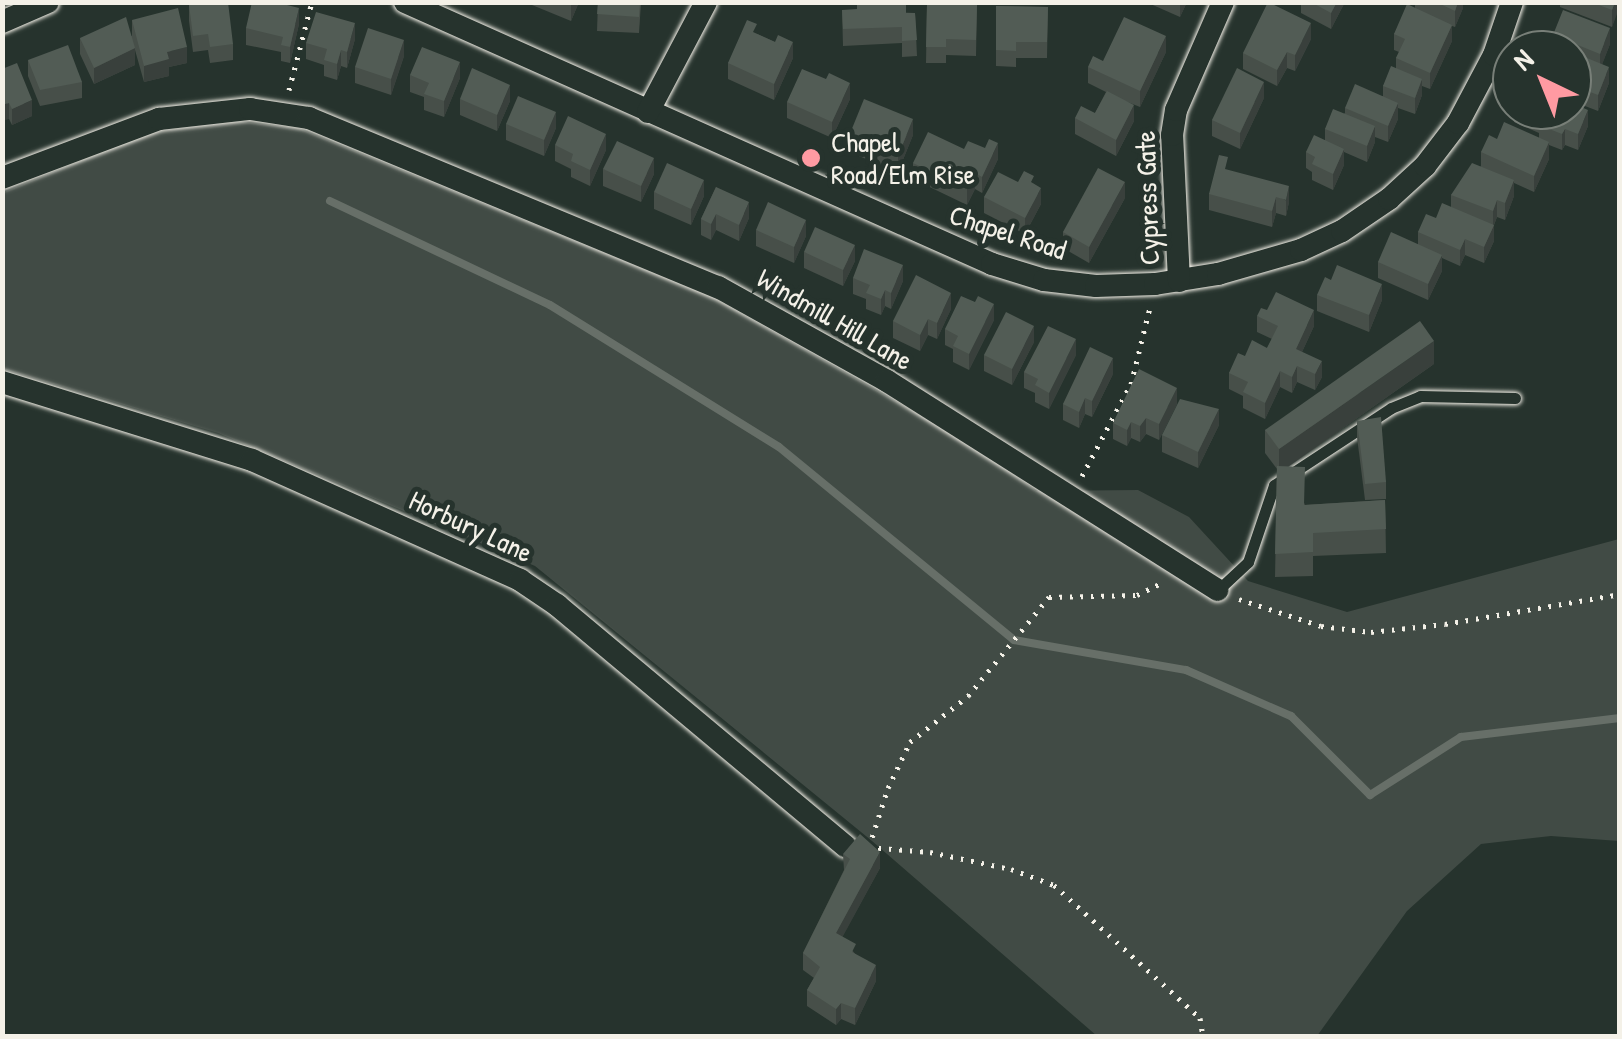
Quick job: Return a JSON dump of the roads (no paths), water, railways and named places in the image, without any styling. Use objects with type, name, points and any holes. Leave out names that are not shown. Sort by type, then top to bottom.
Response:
[{"type":"street","points":[[2,22],[48,2]]},
{"type":"street","name":"Chapel Road","points":[[405,2],[992,264],[1044,280],[1096,286],[1180,281],[1301,250],[1342,231],[1389,199],[1425,166],[1458,124],[1494,55],[1512,2]]},
{"type":"street","points":[[648,112],[706,2]]},
{"type":"street","name":"Cypress Gate","points":[[1180,281],[1174,122],[1223,2]]},
{"type":"street","name":"Windmill Hill Lane","points":[[2,178],[159,119],[250,109],[284,113],[386,148],[718,287],[887,382],[1218,590]]},
{"type":"street","name":"Horbury Lane","points":[[2,382],[252,460],[520,580],[557,605],[846,846]]},
{"type":"lane","points":[[1218,590],[1248,562],[1274,485],[1362,427],[1420,396],[1515,398]]},
{"type":"waterway","points":[[330,201],[550,305],[779,447],[1014,640],[1186,670],[1291,716],[1370,795],[1461,737],[1620,718]]},
{"type":"place","name":"Chapel Road/Elm Rise","points":[[811,158]]}]
